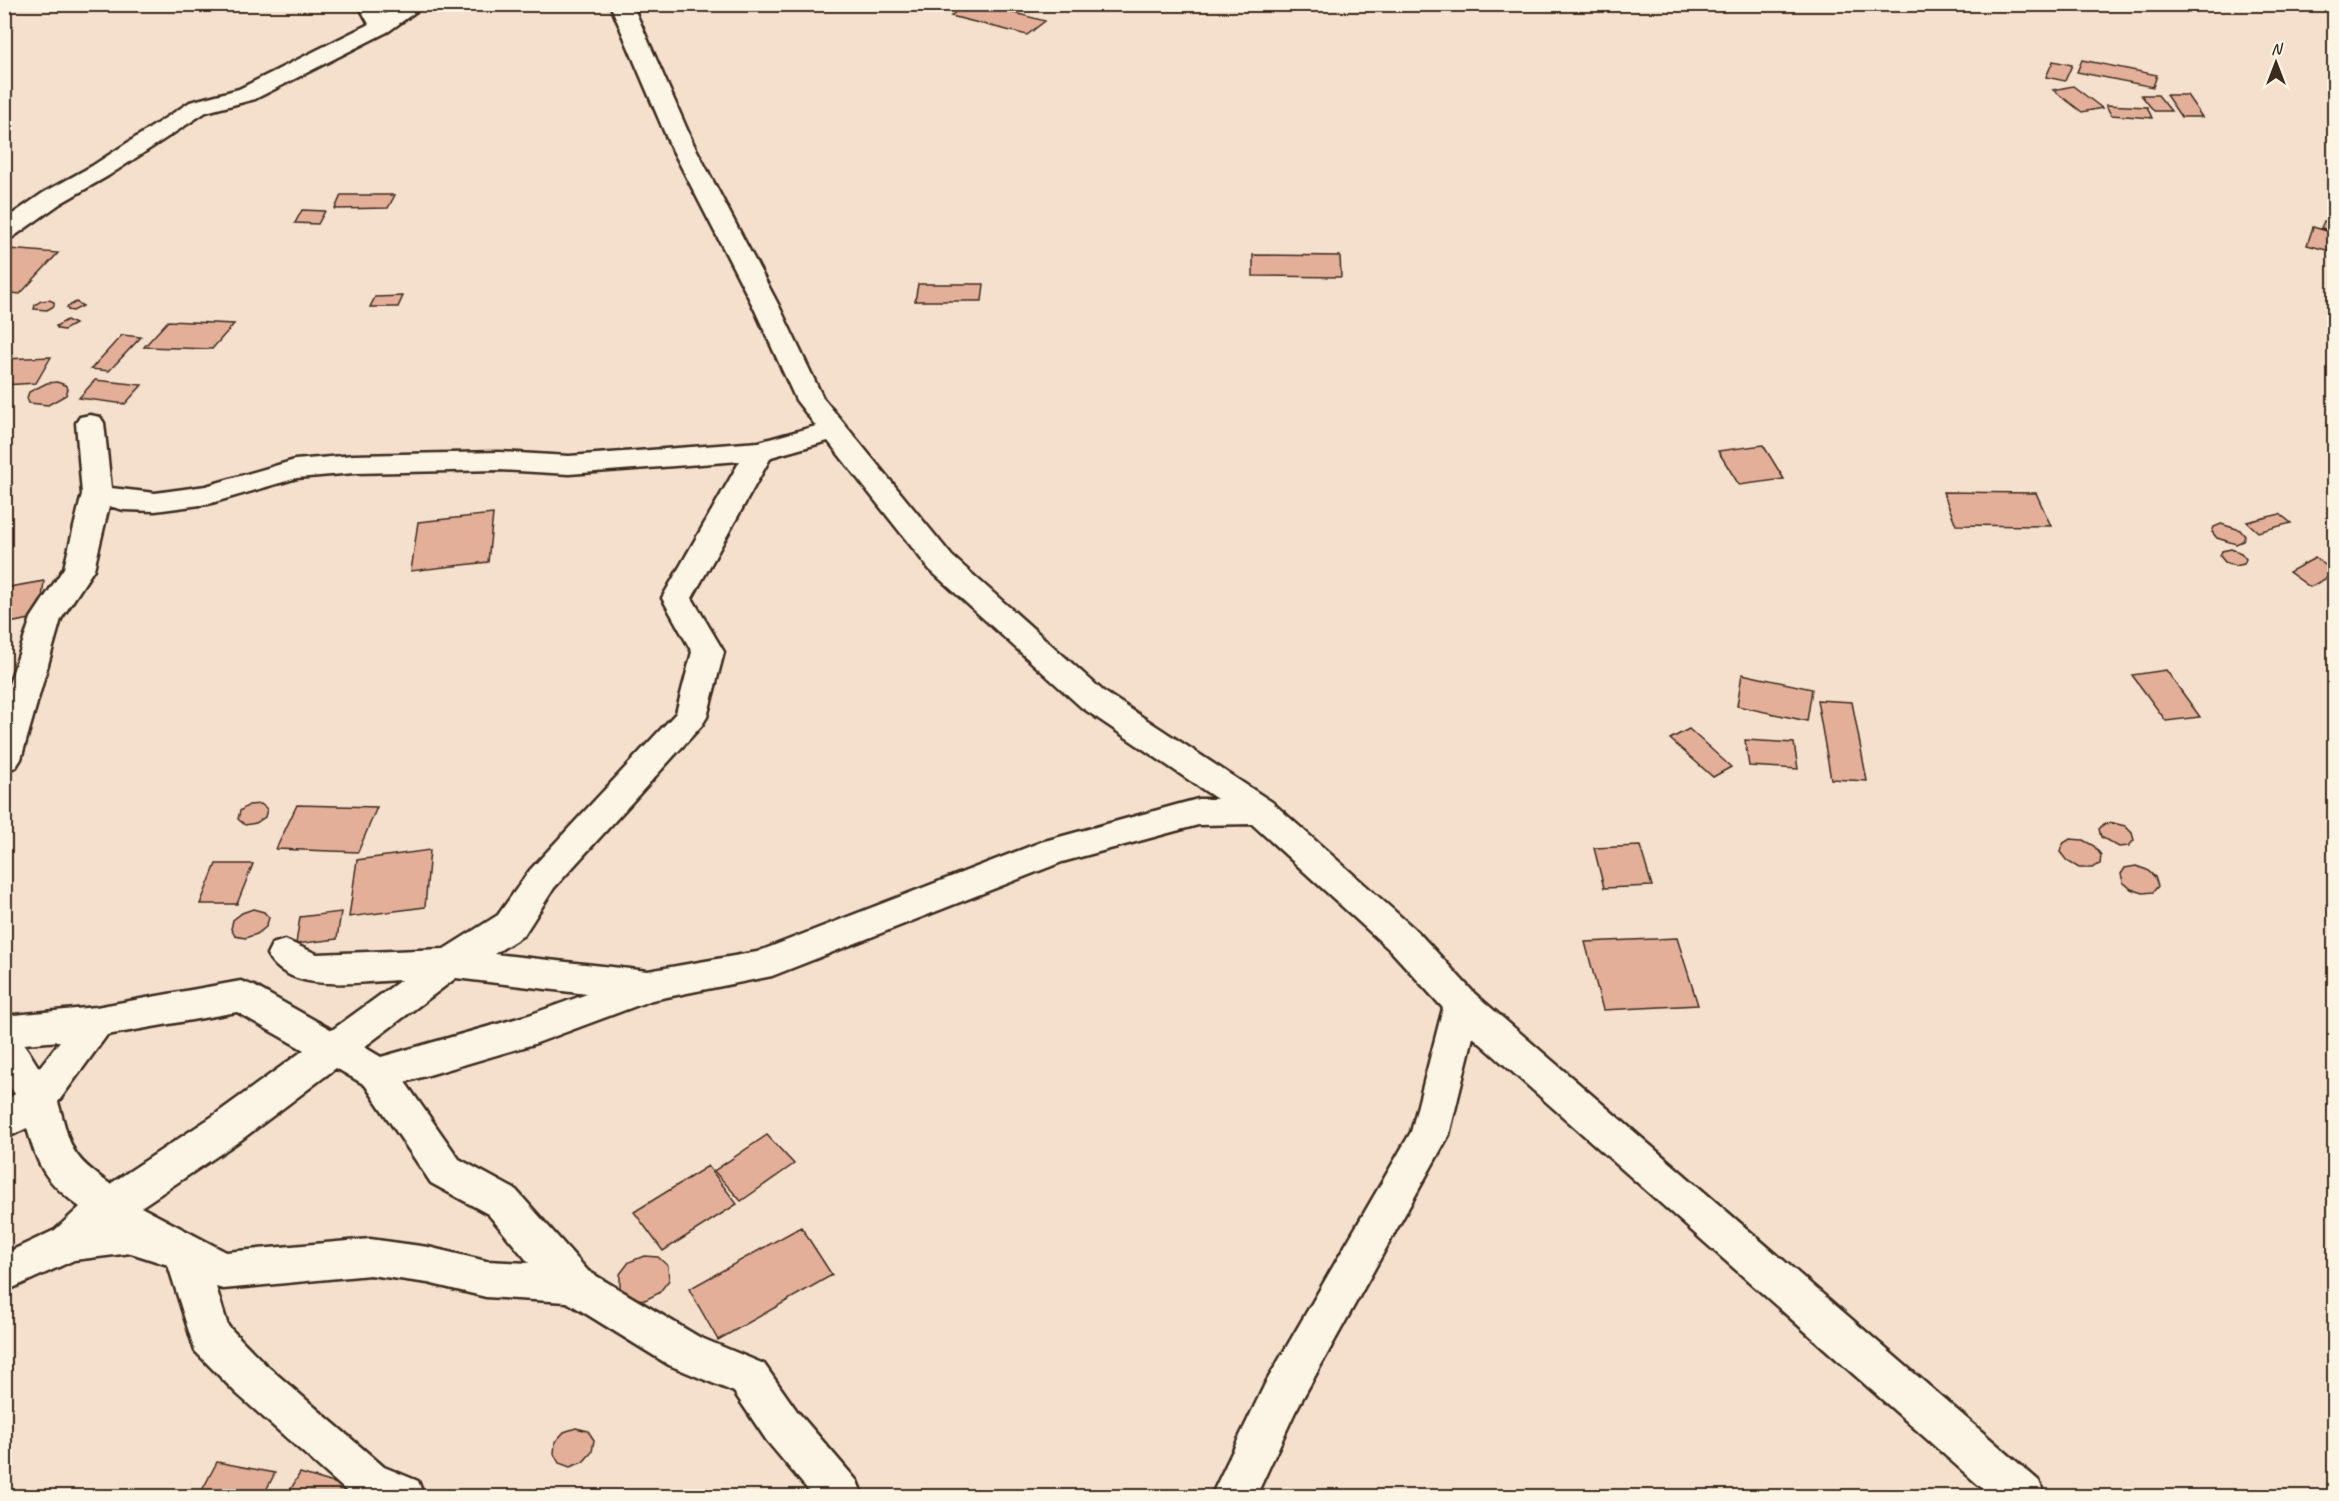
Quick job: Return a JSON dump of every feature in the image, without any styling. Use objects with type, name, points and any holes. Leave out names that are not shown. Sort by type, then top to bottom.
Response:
[{"type":"street","points":[[368,4],[381,26]]},
{"type":"street","points":[[4,232],[52,198],[100,171],[198,107],[247,94],[381,26],[416,4]]},
{"type":"street","points":[[621,4],[681,143],[766,306],[810,400],[941,563],[1092,699],[1260,811],[1405,942],[1462,1005],[2023,1497]]},
{"type":"street","points":[[4,759],[30,665],[46,618],[79,569],[97,494],[90,423]]},
{"type":"street","points":[[97,494],[124,501],[155,502],[208,495],[295,468],[354,464],[499,460],[569,465],[760,451],[834,430]]},
{"type":"street","points":[[4,1274],[69,1243],[109,1206],[227,1128],[450,963],[511,925],[542,879],[691,717],[708,652],[677,598],[760,451]]},
{"type":"street","points":[[378,1074],[534,1029],[648,986],[759,966],[856,930],[1053,851],[1198,812],[1260,811]]},
{"type":"street","points":[[285,954],[312,969],[450,963],[648,986]]},
{"type":"street","points":[[4,1031],[96,1022],[241,996],[378,1074],[445,1171],[502,1203],[573,1284],[684,1351],[749,1378],[782,1426],[841,1497]]},
{"type":"street","points":[[1233,1497],[1280,1398],[1430,1135],[1462,1005]]},
{"type":"street","points":[[4,1123],[38,1099],[96,1022]]},
{"type":"street","points":[[4,1044],[38,1099],[56,1161],[69,1177],[139,1227],[223,1271],[370,1257],[428,1264],[486,1279],[573,1284]]},
{"type":"street","points":[[69,1243],[131,1235],[185,1253]]},
{"type":"street","points":[[185,1253],[210,1337],[251,1379],[289,1410],[368,1482],[402,1497]]},
{"type":"building","points":[[965,4],[981,4],[1045,21],[1027,35],[951,16]]},
{"type":"building","points":[[2082,60],[2157,75],[2153,87],[2077,72]]},
{"type":"building","points":[[2053,61],[2072,65],[2065,81],[2046,77]]},
{"type":"building","points":[[2073,86],[2102,108],[2082,112],[2053,90]]},
{"type":"building","points":[[2141,95],[2158,95],[2171,111],[2154,111]]},
{"type":"building","points":[[2166,95],[2187,95],[2202,117],[2181,117]]},
{"type":"building","points":[[2106,105],[2147,107],[2152,118],[2111,115]]},
{"type":"building","points":[[341,195],[395,195],[388,208],[335,209]]},
{"type":"building","points":[[302,210],[325,211],[318,224],[295,223]]},
{"type":"building","points":[[2324,221],[2334,223],[2334,231],[2321,228]]},
{"type":"building","points":[[2313,227],[2334,233],[2334,252],[2307,245]]},
{"type":"building","points":[[9,249],[58,253],[20,294],[4,292],[4,253]]},
{"type":"building","points":[[1253,255],[1340,256],[1341,277],[1253,276]]},
{"type":"building","points":[[918,284],[984,284],[982,301],[915,301]]},
{"type":"building","points":[[403,296],[398,307],[370,307],[375,297]]},
{"type":"building","points":[[41,301],[54,302],[54,306],[47,310],[34,309],[35,305]]},
{"type":"building","points":[[76,302],[83,306],[73,311],[68,310],[67,307]]},
{"type":"building","points":[[67,320],[75,324],[64,330],[58,329],[56,326]]},
{"type":"building","points":[[168,321],[234,324],[212,349],[144,347]]},
{"type":"building","points":[[122,335],[141,337],[109,371],[91,369]]},
{"type":"building","points":[[51,357],[36,383],[4,385],[4,359]]},
{"type":"building","points":[[95,380],[142,385],[125,404],[79,398]]},
{"type":"building","points":[[57,382],[68,389],[66,395],[48,405],[29,403],[27,398],[29,392],[47,383]]},
{"type":"building","points":[[1763,445],[1784,479],[1739,485],[1718,451]]},
{"type":"building","points":[[1943,492],[2036,493],[2051,526],[1956,525]]},
{"type":"building","points":[[493,514],[488,562],[411,571],[418,522]]},
{"type":"building","points":[[2280,514],[2291,523],[2258,532],[2247,522]]},
{"type":"building","points":[[2221,524],[2240,530],[2245,536],[2243,541],[2236,544],[2217,538],[2212,532],[2214,527]]},
{"type":"building","points":[[2231,549],[2241,553],[2246,559],[2244,564],[2235,566],[2225,562],[2220,556],[2222,551]]},
{"type":"building","points":[[2315,558],[2334,571],[2334,574],[2310,587],[2289,572]]},
{"type":"building","points":[[44,581],[40,617],[4,624],[4,588]]},
{"type":"building","points":[[2166,670],[2200,717],[2166,721],[2132,675]]},
{"type":"building","points":[[1742,674],[1812,689],[1807,721],[1737,706]]},
{"type":"building","points":[[1817,700],[1852,702],[1867,781],[1831,779]]},
{"type":"building","points":[[1689,729],[1731,767],[1713,777],[1670,739]]},
{"type":"building","points":[[1745,740],[1794,743],[1798,769],[1749,766]]},
{"type":"building","points":[[261,804],[267,809],[265,817],[256,823],[245,825],[238,819],[240,811],[249,805]]},
{"type":"building","points":[[297,805],[377,807],[358,852],[276,849]]},
{"type":"building","points":[[2113,823],[2125,826],[2132,833],[2134,840],[2129,846],[2119,847],[2101,837],[2099,829],[2104,824]]},
{"type":"building","points":[[2070,839],[2083,840],[2094,846],[2101,855],[2100,864],[2092,868],[2079,868],[2067,861],[2060,852],[2062,844]]},
{"type":"building","points":[[1640,846],[1652,886],[1604,888],[1594,848]]},
{"type":"building","points":[[430,850],[425,907],[349,917],[357,860]]},
{"type":"building","points":[[216,864],[253,864],[237,904],[200,904]]},
{"type":"building","points":[[2136,866],[2147,870],[2155,877],[2158,886],[2153,892],[2143,893],[2131,889],[2123,882],[2121,874],[2125,868]]},
{"type":"building","points":[[253,909],[264,912],[269,918],[266,927],[257,934],[245,938],[235,936],[231,929],[233,920]]},
{"type":"building","points":[[341,912],[337,939],[296,944],[300,917]]},
{"type":"building","points":[[1677,938],[1698,1005],[1603,1010],[1585,942]]},
{"type":"building","points":[[767,1135],[794,1164],[741,1201],[714,1171]]},
{"type":"building","points":[[708,1166],[737,1204],[663,1251],[634,1212]]},
{"type":"building","points":[[801,1227],[832,1275],[718,1340],[689,1289]]},
{"type":"building","points":[[644,1256],[658,1257],[668,1266],[669,1280],[659,1293],[645,1300],[629,1298],[620,1288],[620,1274],[629,1262]]},
{"type":"building","points":[[576,1428],[588,1431],[594,1440],[592,1452],[583,1462],[570,1467],[559,1463],[554,1454],[555,1442],[564,1432]]},
{"type":"building","points":[[217,1462],[275,1473],[263,1496],[199,1496]]},
{"type":"building","points":[[300,1473],[361,1491],[358,1496],[287,1496]]}]
